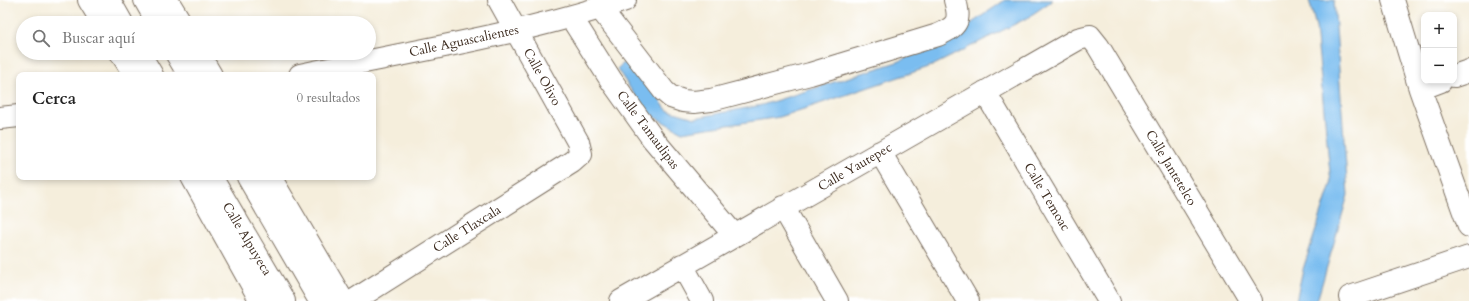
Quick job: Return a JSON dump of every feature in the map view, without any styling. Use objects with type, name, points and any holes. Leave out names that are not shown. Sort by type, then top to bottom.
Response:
[{"type":"street","points":[[89,0],[99,16]]},
{"type":"street","points":[[109,0],[118,16]]},
{"type":"street","points":[[145,0],[154,16]]},
{"type":"street","points":[[167,0],[177,16]]},
{"type":"street","name":"Calle Olivo","points":[[499,0],[578,142],[581,154]]},
{"type":"street","name":"Calle Aguascalientes","points":[[376,59],[571,17],[625,0]]},
{"type":"street","points":[[600,8],[664,91],[671,97],[694,102],[711,100],[810,74],[938,35],[956,24],[958,18],[955,0]]},
{"type":"street","points":[[1393,0],[1420,89],[1469,226]]},
{"type":"street","name":"Calle Tamaulipas","points":[[571,17],[611,80],[653,139],[734,235]]},
{"type":"street","name":"Calle Yautepec","points":[[621,301],[1078,38],[1090,36]]},
{"type":"street","name":"Calle Jantetelco","points":[[1090,36],[1098,46],[1251,301]]},
{"type":"street","points":[[125,60],[133,72]]},
{"type":"street","points":[[143,60],[150,72]]},
{"type":"street","points":[[180,60],[186,72]]},
{"type":"street","points":[[202,60],[209,72]]},
{"type":"street","name":"Calle Aguascalientes","points":[[314,72],[372,60]]},
{"type":"street","points":[[1457,75],[1469,71]]},
{"type":"street","points":[[1420,89],[1433,84]]},
{"type":"street","name":"Calle Temoac","points":[[985,92],[1109,301]]},
{"type":"street","points":[[0,118],[16,116]]},
{"type":"street","points":[[880,152],[968,301]]},
{"type":"street","name":"Calle Tlaxcala","points":[[353,301],[572,162],[581,154]]},
{"type":"street","points":[[194,180],[261,301]]},
{"type":"street","name":"Calle Alpuyeca","points":[[212,180],[284,301]]},
{"type":"street","points":[[250,180],[320,301]]},
{"type":"street","points":[[272,180],[343,301]]},
{"type":"street","points":[[784,207],[837,301]]},
{"type":"street","points":[[1350,296],[1469,257]]},
{"type":"street","points":[[682,265],[702,301]]},
{"type":"water","points":[[1005,0],[1053,0],[1027,18],[932,66],[780,117],[682,132],[647,113],[617,69],[628,58],[667,110],[695,118],[762,105],[900,61],[963,29]]},
{"type":"water","points":[[1309,0],[1334,0],[1348,195],[1317,301],[1296,301],[1303,269],[1331,184],[1316,27]]}]
